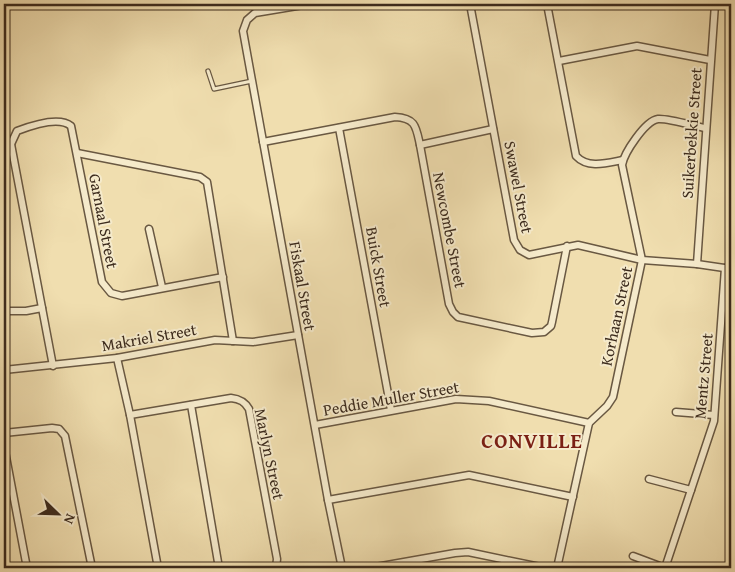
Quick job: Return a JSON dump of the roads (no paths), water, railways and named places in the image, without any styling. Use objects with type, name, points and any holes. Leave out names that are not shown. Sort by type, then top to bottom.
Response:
[{"type":"street","name":"Fiskaal Street","points":[[309,4],[255,14],[247,20],[243,28],[328,500],[342,568]]},
{"type":"street","name":"Swawel Street","points":[[470,4],[514,240],[520,250],[529,255],[567,246],[584,246],[642,260],[697,264],[728,269]]},
{"type":"street","points":[[547,4],[576,156],[583,162],[598,164],[623,160],[630,146],[649,124],[654,121],[663,120],[706,128]]},
{"type":"street","name":"Suikerbekkie Street","points":[[697,264],[715,4]]},
{"type":"street","points":[[559,61],[637,46],[710,60]]},
{"type":"street","name":"Newcombe Street","points":[[263,142],[395,117],[402,117],[411,121],[416,126],[420,145],[449,304],[458,317],[532,332],[544,332],[551,326],[567,246]]},
{"type":"street","name":"Garnaal Street","points":[[11,144],[17,131],[29,126],[62,122],[66,122],[71,126],[102,282],[104,287],[111,293],[118,296],[223,278]]},
{"type":"street","name":"Buick Street","points":[[339,128],[391,410]]},
{"type":"street","points":[[420,145],[493,130]]},
{"type":"street","points":[[4,140],[11,144],[53,366]]},
{"type":"street","points":[[77,153],[200,178],[207,182],[233,341]]},
{"type":"street","name":"Korhaan Street","points":[[589,423],[604,410],[614,396],[642,260],[624,174],[623,160]]},
{"type":"street","points":[[149,229],[162,287]]},
{"type":"street","name":"Mentz Street","points":[[665,568],[711,431],[728,269]]},
{"type":"street","points":[[4,311],[26,311],[42,308]]},
{"type":"street","name":"Makriel Street","points":[[4,370],[117,358],[203,342],[260,341],[298,335]]},
{"type":"street","points":[[117,358],[130,415],[158,568]]},
{"type":"street","name":"Marlyn Street","points":[[130,415],[231,398],[242,401],[250,409],[277,559],[276,568]]},
{"type":"street","name":"Peddie Muller Street","points":[[315,425],[466,398],[489,401],[589,423]]},
{"type":"street","points":[[191,404],[219,568]]},
{"type":"street","points":[[676,412],[714,415]]},
{"type":"street","points":[[558,568],[589,423]]},
{"type":"street","points":[[4,433],[52,428],[59,430],[64,436],[92,568]]},
{"type":"street","points":[[4,446],[27,568]]},
{"type":"street","points":[[328,500],[469,474],[573,497]]},
{"type":"street","points":[[649,479],[691,490]]},
{"type":"street","points":[[370,568],[462,552],[545,568]]},
{"type":"street","points":[[633,556],[665,568]]},
{"type":"lane","points":[[208,71],[214,89],[252,81]]},
{"type":"district","name":"CONVILLE","points":[[532,440]]}]
